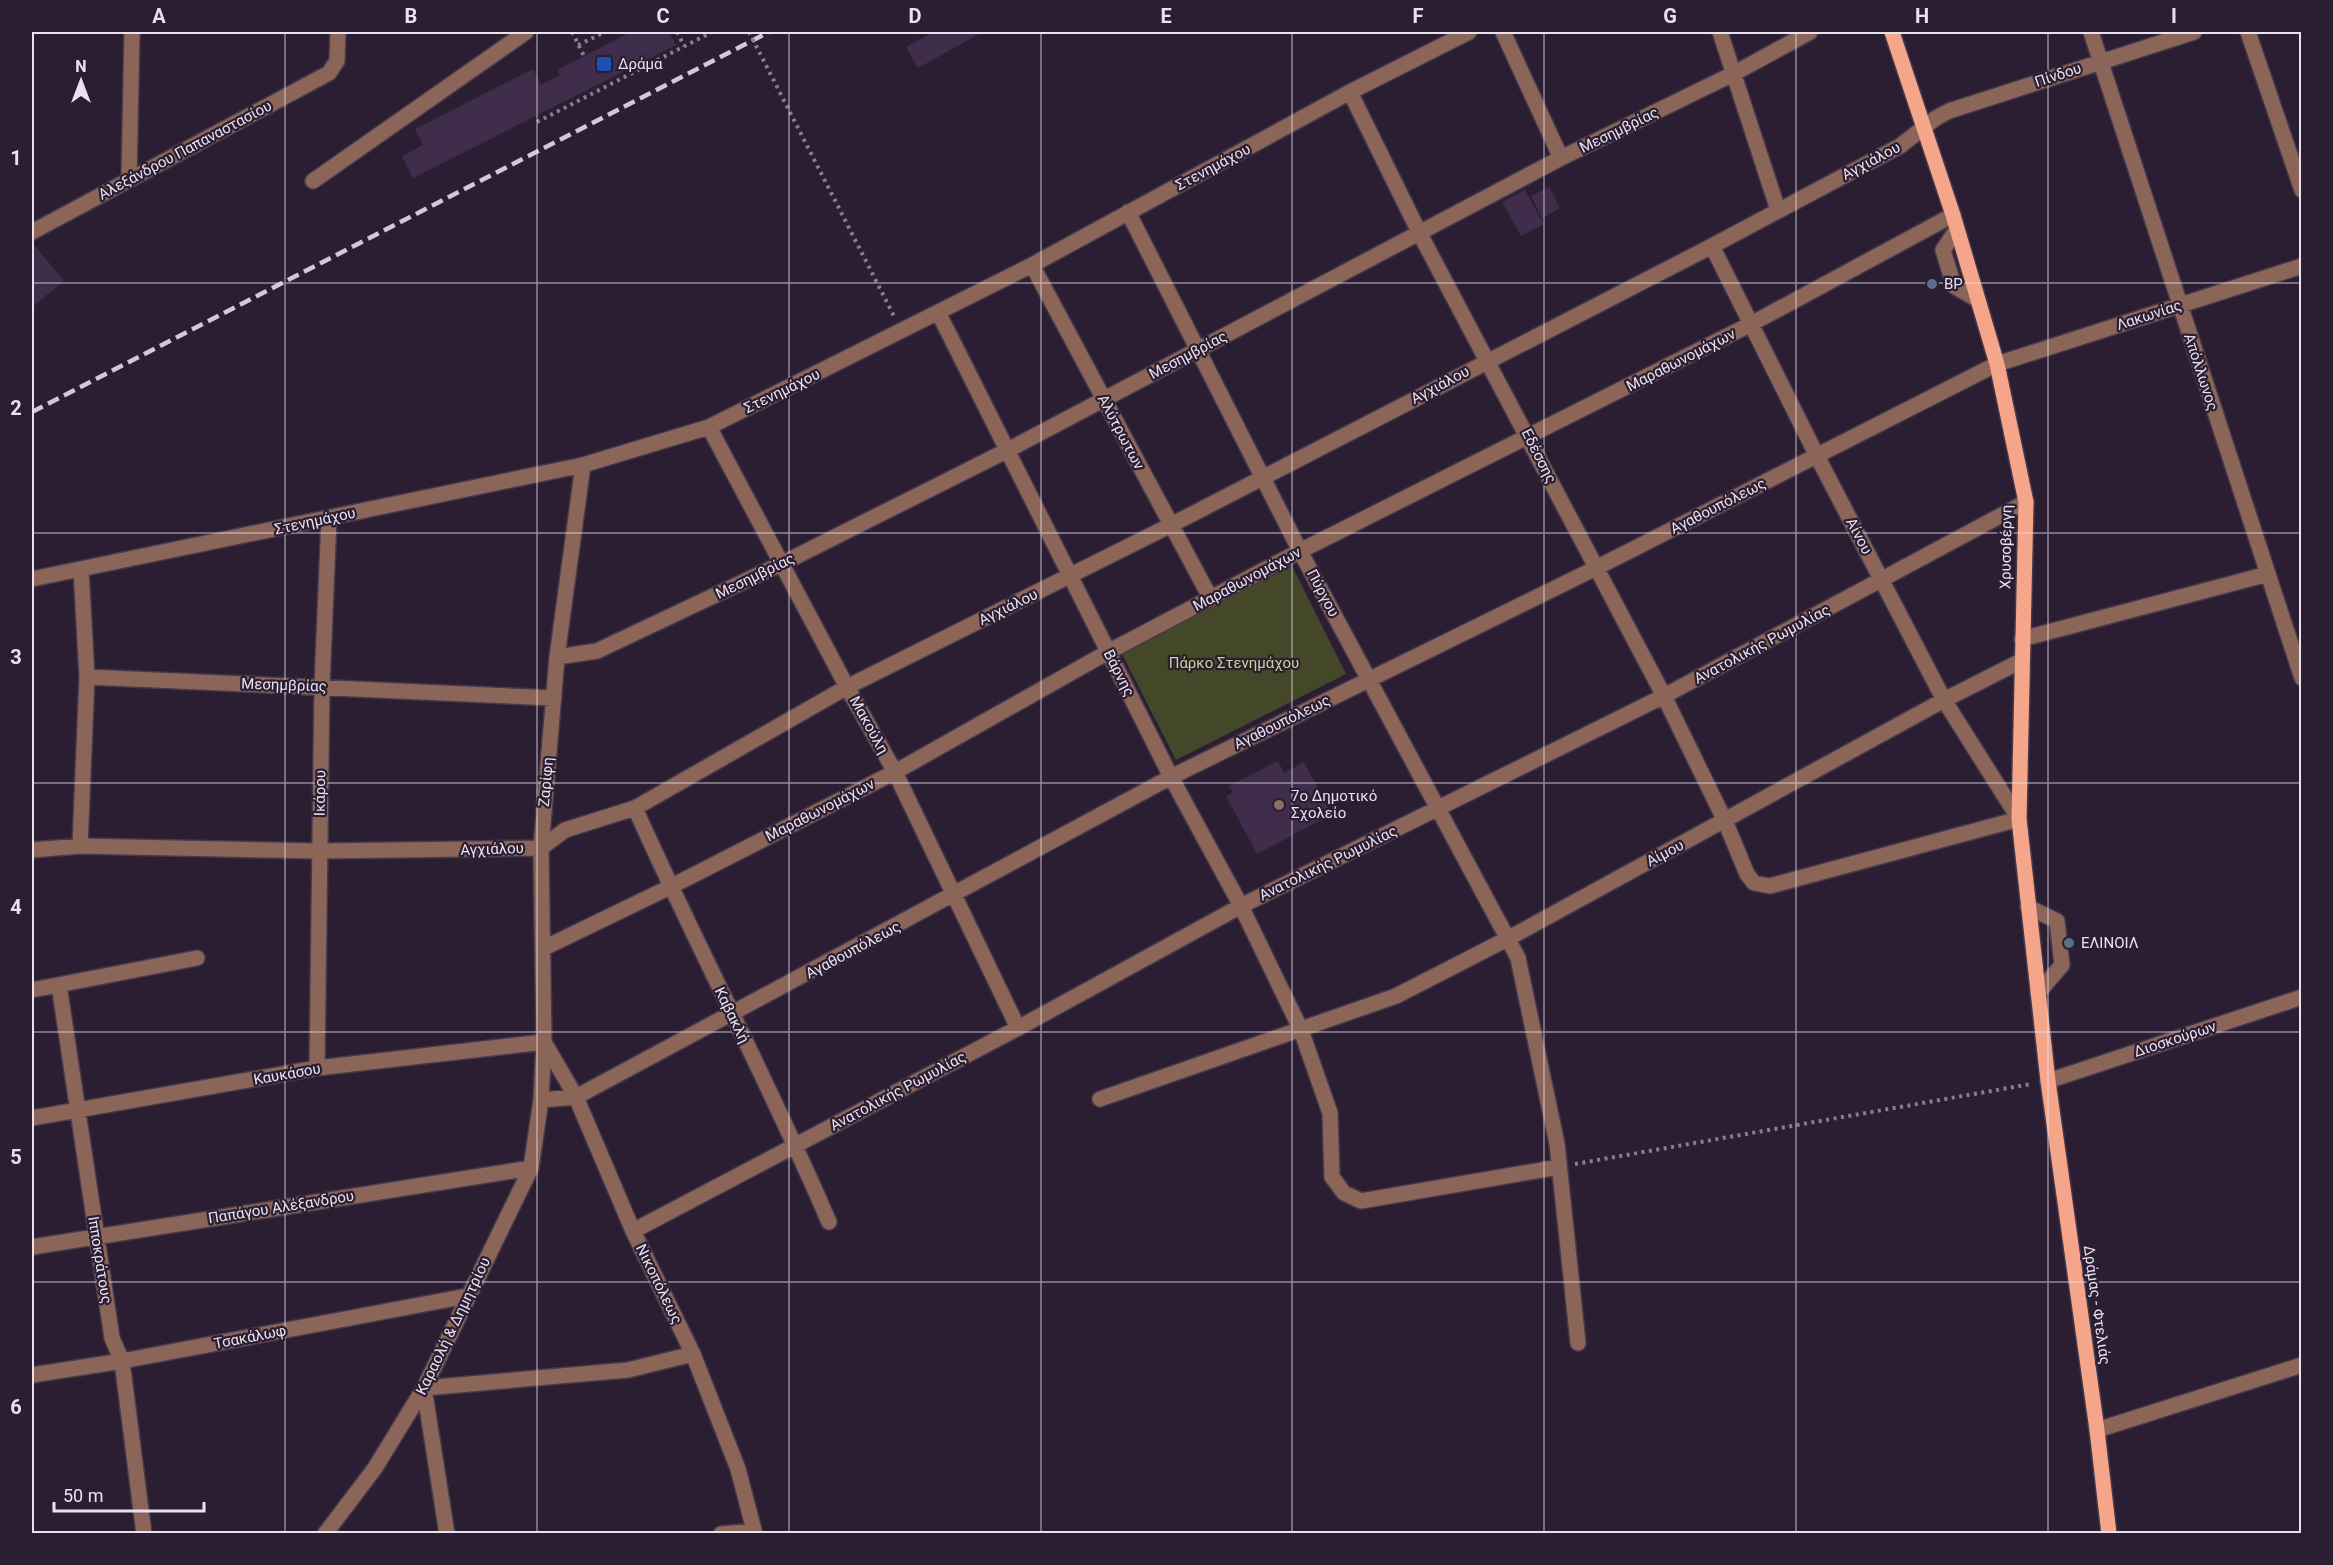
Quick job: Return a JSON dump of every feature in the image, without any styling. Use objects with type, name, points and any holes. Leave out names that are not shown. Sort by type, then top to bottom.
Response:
[{"type":"main road","name":"Χρυσοβέργη","points":[[1892,32],[1925,127],[1997,364],[2026,502],[2019,819],[2048,1081]]},
{"type":"main road","name":"Δράμας - Φτελιάς","points":[[2048,1081],[2097,1430],[2109,1533]]},
{"type":"street","points":[[129,179],[132,32]]},
{"type":"street","name":"Αλεξάνδρου Παπαναστασίου","points":[[32,232],[324,76],[336,66],[338,32]]},
{"type":"street","points":[[313,181],[526,32]]},
{"type":"street","name":"Στενημάχου","points":[[32,579],[583,465],[709,427],[939,314],[1350,92],[1469,32]]},
{"type":"street","points":[[1503,32],[1560,158]]},
{"type":"street","points":[[1720,32],[1778,210]]},
{"type":"street","name":"Μεσημβρίας","points":[[557,657],[597,651],[781,564],[1006,451],[1560,158],[1733,74],[1810,32]]},
{"type":"street","name":"Απόλλωνος","points":[[2091,32],[2301,678]]},
{"type":"street","name":"Πίνδου","points":[[1925,127],[1949,111],[2194,32]]},
{"type":"street","points":[[2248,32],[2301,190]]},
{"type":"street","name":"Εδέσσης","points":[[1350,92],[1420,234],[1664,696],[1725,821],[1747,874],[1754,883],[1765,886],[2019,819]]},
{"type":"street","name":"Αγχιάλου","points":[[32,850],[80,846],[319,850],[541,848],[565,830],[634,808],[847,687],[1264,478],[1712,246],[1900,146],[1925,127]]},
{"type":"street","name":"Πύργου","points":[[1128,212],[1300,551],[1518,958],[1557,1144],[1578,1343]]},
{"type":"street","name":"Μαραθωνομάχων","points":[[544,948],[670,887],[895,772],[1108,652],[1300,551],[1955,222]]},
{"type":"street","name":"Αίνου","points":[[1712,246],[1817,456],[1944,700],[2019,819]]},
{"type":"street","name":"Αλύτρωτων","points":[[1032,265],[1211,598]]},
{"type":"street","name":"Λακωνίας","points":[[1997,364],[2301,266]]},
{"type":"street","name":"Βάρνης","points":[[939,314],[1108,652],[1241,906],[1301,1030],[1330,1113],[1332,1177],[1344,1193],[1361,1201],[1559,1167]]},
{"type":"street","name":"Αγαθουπόλεως","points":[[576,1097],[1172,777],[1596,568],[1997,364]]},
{"type":"street","name":"Μακούλη","points":[[709,427],[847,687],[895,772],[1018,1028]]},
{"type":"street","name":"Ζαρίφη","points":[[541,1100],[544,1042],[544,948],[541,848],[557,657],[583,465]]},
{"type":"street","name":"Ανατολικής Ρωμυλίας","points":[[633,1231],[1018,1028],[1241,906],[1664,696],[2026,502]]},
{"type":"street","name":"Ικάρου","points":[[317,1068],[322,686],[329,518]]},
{"type":"street","points":[[80,846],[87,677],[81,569]]},
{"type":"street","points":[[2022,639],[2268,573]]},
{"type":"street","name":"Αίμου","points":[[1100,1098],[1396,996],[1509,938],[1944,700],[2021,661]]},
{"type":"street","name":"Μεσημβρίας","points":[[87,677],[554,698]]},
{"type":"street","name":"Καβακλή","points":[[634,808],[670,887],[796,1144],[829,1222]]},
{"type":"street","points":[[2028,907],[2057,921],[2062,965],[2038,993]]},
{"type":"street","points":[[32,990],[197,958]]},
{"type":"street","name":"Ιπποκράτους","points":[[59,985],[112,1338],[122,1360],[144,1533]]},
{"type":"street","name":"Διοσκούρων","points":[[2048,1081],[2301,997]]},
{"type":"street","name":"Καυκάσου","points":[[32,1118],[317,1068],[544,1042]]},
{"type":"street","name":"Νικοπόλεως","points":[[544,1042],[576,1097],[633,1231],[693,1354],[738,1469],[754,1532]]},
{"type":"street","points":[[541,1100],[576,1097]]},
{"type":"street","name":"Καραολή & Δημητρίου","points":[[325,1533],[375,1468],[424,1388],[531,1168],[541,1100]]},
{"type":"street","name":"Παπάγου Αλέξανδρου","points":[[32,1246],[531,1168]]},
{"type":"street","name":"Τσακάλωφ","points":[[32,1375],[467,1296]]},
{"type":"street","points":[[447,1533],[424,1388],[628,1370],[693,1354]]},
{"type":"street","points":[[2097,1430],[2301,1365]]},
{"type":"street","points":[[721,1533],[754,1532]]},
{"type":"path","points":[[572,32],[584,56]]},
{"type":"path","points":[[578,45],[605,32]]},
{"type":"path","points":[[677,32],[684,46]]},
{"type":"path","points":[[537,122],[712,32]]},
{"type":"path","points":[[749,32],[894,316]]},
{"type":"path","points":[[1559,1167],[2048,1081]]},
{"type":"green space","name":"Πάρκο Στενημάχου","points":[[1292,566],[1346,674],[1176,760],[1121,652]]},
{"type":"building","points":[[631,32],[669,32],[676,45],[413,178],[402,156],[423,145],[415,129],[533,69],[541,85],[560,75],[557,70]]},
{"type":"building","points":[[934,32],[983,32],[918,68],[906,47]]},
{"type":"building","points":[[1549,187],[1560,208],[1542,218],[1531,196]]},
{"type":"building","points":[[1525,190],[1544,224],[1521,236],[1502,202]]},
{"type":"building","points":[[32,242],[64,281],[32,307]]},
{"type":"building","name":"7ο Δημοτικό Σχολείο","points":[[1278,761],[1284,773],[1304,762],[1332,814],[1257,854],[1226,796],[1233,792],[1229,786]]},
{"type":"railway","points":[[32,412],[769,32]]},
{"type":"place","name":"Δράμα","points":[[604,64]]},
{"type":"place","name":"BP","points":[[1932,284]]},
{"type":"place","name":"7ο Δημοτικό Σχολείο","points":[[1279,805]]},
{"type":"place","name":"ΕΛΙΝΟΙΛ","points":[[2069,943]]}]
